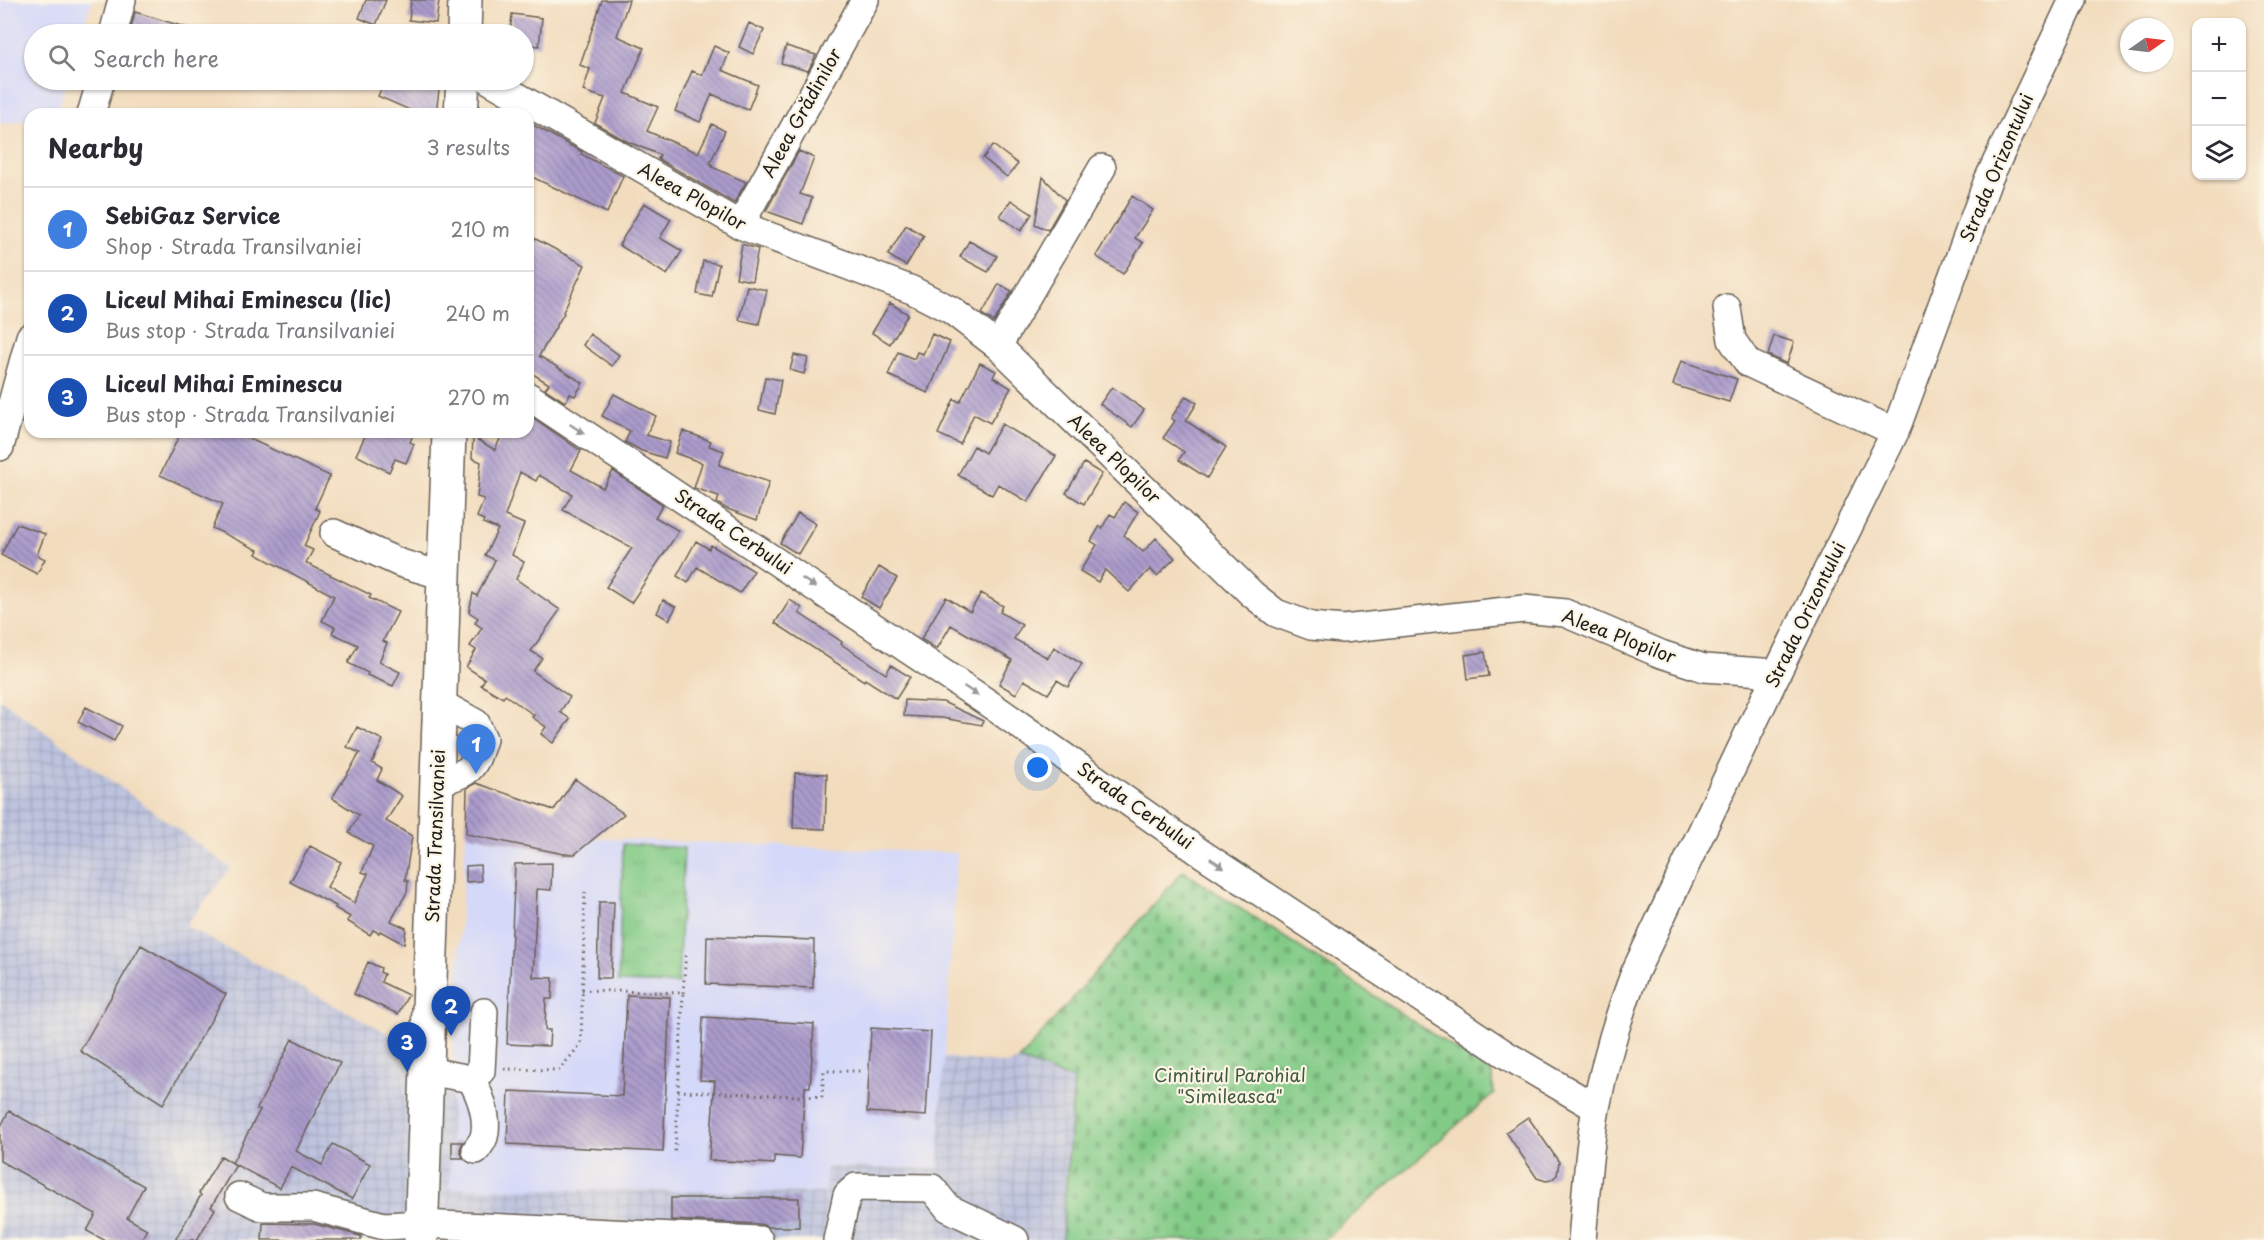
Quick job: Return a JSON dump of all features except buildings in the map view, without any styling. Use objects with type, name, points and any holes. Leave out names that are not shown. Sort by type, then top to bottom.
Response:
[{"type":"main road","points":[[464,24],[465,0]]},
{"type":"main road","points":[[461,108],[462,90]]},
{"type":"main road","name":"Strada Transilvaniei","points":[[422,1232],[449,438]]},
{"type":"street","points":[[116,24],[122,0]]},
{"type":"street","name":"Aleea Grădinilor","points":[[740,225],[865,0]]},
{"type":"street","name":"Strada Orizontului","points":[[1582,1240],[1596,1108],[1616,1023],[1635,972],[1895,432],[1988,180],[2073,0]]},
{"type":"street","points":[[93,108],[98,90]]},
{"type":"street","name":"Aleea Plopilor","points":[[506,90],[740,225],[932,299],[979,329],[1252,594],[1276,614],[1311,626],[1343,628],[1524,609],[1565,614],[1661,654],[1704,668],[1777,673]]},
{"type":"street","points":[[998,346],[1102,168]]},
{"type":"street","points":[[1727,308],[1732,340],[1748,363],[1895,432]]},
{"type":"street","points":[[0,447],[24,359]]},
{"type":"street","name":"Strada Cerbului","points":[[534,400],[991,705],[1198,851],[1508,1056],[1596,1108]]},
{"type":"street","points":[[334,533],[400,562],[444,576]]},
{"type":"street","points":[[438,782],[464,774],[476,763],[483,739],[476,723],[440,703]]},
{"type":"street","points":[[476,1150],[484,1138],[484,1117],[477,1080],[484,1012]]},
{"type":"street","points":[[428,1071],[477,1080]]},
{"type":"street","points":[[837,1240],[847,1195],[856,1187],[867,1187],[932,1188],[948,1208],[1015,1240]]},
{"type":"street","points":[[239,1196],[261,1207],[313,1207],[384,1226],[422,1232],[759,1240]]},
{"type":"path","points":[[477,1080],[559,1070],[581,1044],[585,892]]},
{"type":"path","points":[[675,1152],[686,952]]},
{"type":"path","points":[[582,990],[683,993]]},
{"type":"path","points":[[678,1091],[822,1097],[824,1071],[860,1071]]},
{"type":"shaded area","points":[[0,0],[92,0],[84,24],[24,24],[24,90],[64,90],[59,108],[24,108],[24,121],[0,124]]},
{"type":"shaded area","points":[[0,699],[231,868],[185,926],[452,1067],[449,1188],[825,1193],[827,1167],[938,1169],[944,1057],[1007,1064],[1019,1060],[1074,1080],[1062,1240],[0,1240]]},
{"type":"shaded area","points":[[466,834],[564,854],[594,838],[957,853],[938,1169],[828,1167],[825,1193],[449,1188],[452,1067]]},
{"type":"green space","points":[[623,844],[684,848],[678,984],[618,982]]},
{"type":"green space","name":"Cimitirul Parohial \"Simileasca\"","points":[[1183,871],[1492,1073],[1494,1093],[1324,1240],[1062,1240],[1074,1080],[1019,1060]]},
{"type":"place","name":"SebiGaz Service","points":[[476,774]]},
{"type":"place","name":"Liceul Mihai Eminescu (lic)","points":[[451,1036]]},
{"type":"place","name":"Liceul Mihai Eminescu","points":[[407,1072]]}]
